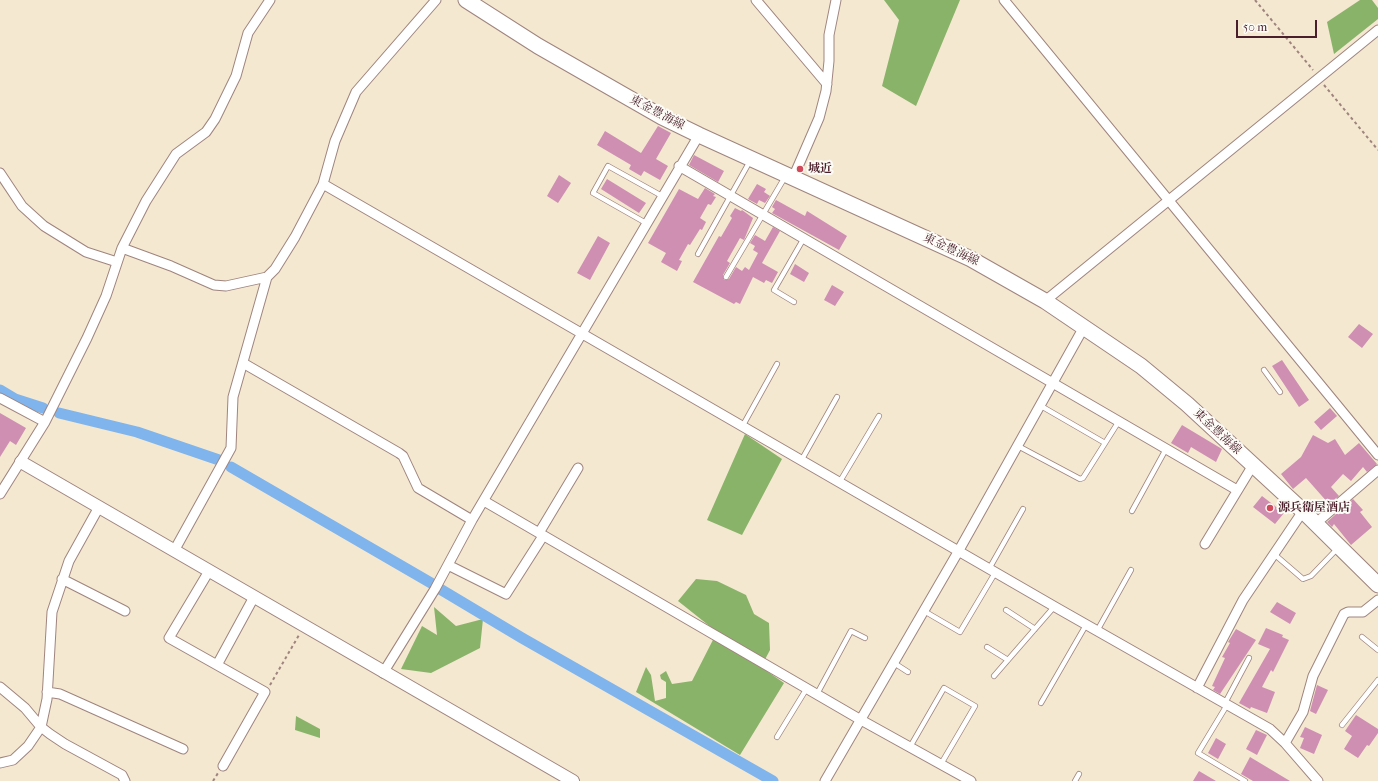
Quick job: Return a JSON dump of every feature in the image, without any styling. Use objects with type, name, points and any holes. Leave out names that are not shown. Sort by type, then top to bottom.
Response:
[{"type":"main road","name":"東金豊海線","points":[[466,0],[599,82],[699,135],[971,259],[1045,301],[1141,366],[1187,404],[1303,511],[1378,585]]},
{"type":"street","points":[[0,494],[46,422],[106,296],[122,248],[146,201],[176,154],[206,132],[215,119],[236,76],[248,33],[270,0]]},
{"type":"street","points":[[174,551],[231,448],[233,397],[267,277],[275,269],[295,237],[322,184],[335,141],[356,92],[436,0]]},
{"type":"street","points":[[756,0],[827,84]]},
{"type":"street","points":[[790,176],[819,118],[827,84],[829,35],[836,0]]},
{"type":"street","points":[[1004,0],[1378,455]]},
{"type":"street","points":[[1045,301],[1378,30]]},
{"type":"street","points":[[383,672],[448,565],[472,520],[679,166],[699,135]]},
{"type":"street","points":[[679,166],[1237,490]]},
{"type":"street","points":[[0,173],[22,206],[44,226],[86,252],[117,262]]},
{"type":"street","points":[[322,184],[958,552],[1270,729],[1285,743],[1318,781]]},
{"type":"street","points":[[122,248],[171,266],[214,285],[226,286],[267,277]]},
{"type":"street","points":[[825,781],[958,552],[1084,327]]},
{"type":"street","points":[[243,362],[399,453],[402,456],[418,488],[472,520]]},
{"type":"street","points":[[0,398],[46,422]]},
{"type":"street","points":[[21,462],[304,627],[573,781]]},
{"type":"street","points":[[1205,544],[1252,465]]},
{"type":"street","points":[[448,565],[506,594],[578,468]]},
{"type":"street","points":[[1315,524],[1378,470]]},
{"type":"street","points":[[484,501],[861,720],[972,781]]},
{"type":"street","points":[[0,763],[13,760],[28,746],[41,727],[44,718],[47,692],[52,612],[69,561],[99,507]]},
{"type":"street","points":[[1197,688],[1243,600],[1303,511]]},
{"type":"street","points":[[209,571],[169,638],[265,692],[223,766]]},
{"type":"street","points":[[62,580],[125,611]]},
{"type":"street","points":[[217,665],[254,597]]},
{"type":"street","points":[[1285,743],[1303,712],[1313,676],[1344,614],[1367,611],[1378,600]]},
{"type":"street","points":[[0,687],[25,708],[41,727],[65,744],[122,775],[125,781]]},
{"type":"street","points":[[47,692],[60,694],[183,749]]},
{"type":"lane","points":[[698,254],[751,159]]},
{"type":"lane","points":[[646,223],[593,193],[608,166],[662,196]]},
{"type":"lane","points":[[726,277],[763,215],[790,176]]},
{"type":"lane","points":[[794,302],[774,290],[804,238]]},
{"type":"lane","points":[[742,427],[777,364]]},
{"type":"lane","points":[[1264,370],[1280,392]]},
{"type":"lane","points":[[801,461],[837,397]]},
{"type":"lane","points":[[1041,406],[1105,443]]},
{"type":"lane","points":[[839,483],[879,416]]},
{"type":"lane","points":[[1018,446],[1080,479],[1083,478],[1118,421]]},
{"type":"lane","points":[[1132,511],[1166,449]]},
{"type":"lane","points":[[924,610],[960,632],[1023,509]]},
{"type":"lane","points":[[1274,554],[1303,579],[1311,576],[1339,547]]},
{"type":"lane","points":[[1097,631],[1131,570]]},
{"type":"lane","points":[[994,676],[1054,607]]},
{"type":"lane","points":[[1006,610],[1035,628]]},
{"type":"lane","points":[[1040,703],[1086,625]]},
{"type":"lane","points":[[817,694],[851,631],[865,638]]},
{"type":"lane","points":[[1362,637],[1378,650]]},
{"type":"lane","points":[[987,647],[1008,660]]},
{"type":"lane","points":[[1245,781],[1198,753],[1226,704],[1249,658]]},
{"type":"lane","points":[[894,663],[908,672]]},
{"type":"lane","points":[[1342,725],[1378,680]]},
{"type":"lane","points":[[777,737],[807,688]]},
{"type":"lane","points":[[910,747],[944,688],[975,706],[941,764]]},
{"type":"lane","points":[[1075,781],[1079,774]]},
{"type":"path","points":[[265,692],[304,627]]},
{"type":"green space","points":[[884,0],[960,0],[916,106],[882,86],[899,20]]},
{"type":"green space","points":[[1360,0],[1372,0],[1378,8],[1378,19],[1334,54],[1327,22]]},
{"type":"green space","points":[[745,434],[782,459],[742,535],[707,520]]},
{"type":"green space","points":[[696,579],[717,581],[746,595],[754,614],[769,623],[770,650],[761,667],[784,683],[740,755],[636,692],[646,667],[651,675],[655,701],[666,698],[666,682],[661,679],[660,675],[666,671],[672,684],[692,681],[717,632],[678,601]]},
{"type":"green space","points":[[434,607],[456,626],[483,619],[480,648],[431,673],[401,669],[422,626],[437,635]]},
{"type":"green space","points":[[296,716],[320,729],[320,738],[295,730]]},
{"type":"building","points":[[658,126],[671,133],[656,159],[668,166],[660,180],[644,171],[641,176],[629,169],[631,165],[597,145],[605,131],[641,153]]},
{"type":"building","points":[[694,155],[724,171],[718,182],[689,165]]},
{"type":"building","points":[[559,175],[571,183],[558,203],[547,196]]},
{"type":"building","points":[[607,179],[646,203],[639,213],[601,189]]},
{"type":"building","points":[[757,184],[766,189],[764,192],[770,196],[765,203],[759,200],[757,204],[748,199]]},
{"type":"building","points":[[705,188],[715,194],[713,196],[716,197],[711,205],[708,204],[700,218],[706,222],[702,230],[700,229],[690,245],[688,244],[679,260],[682,261],[677,271],[661,262],[666,253],[648,243],[679,189],[698,199]]},
{"type":"building","points":[[776,200],[805,216],[807,211],[847,236],[839,250],[772,213],[775,209],[772,207]]},
{"type":"building","points":[[735,208],[741,211],[742,210],[753,218],[744,240],[740,238],[727,261],[730,263],[723,275],[724,280],[729,279],[736,267],[742,271],[745,267],[749,270],[758,253],[753,250],[755,246],[750,243],[755,235],[765,241],[773,227],[780,231],[762,263],[778,272],[772,283],[766,280],[764,283],[753,277],[740,304],[736,302],[734,304],[693,282],[719,236],[721,237],[732,218],[730,216]]},
{"type":"building","points":[[598,236],[610,243],[590,280],[577,273]]},
{"type":"building","points":[[795,264],[809,273],[804,282],[790,274]]},
{"type":"building","points":[[832,285],[844,292],[835,306],[824,300]]},
{"type":"building","points":[[1359,324],[1373,334],[1362,348],[1348,337]]},
{"type":"building","points":[[1282,360],[1309,400],[1299,407],[1272,366]]},
{"type":"building","points":[[1330,408],[1337,416],[1321,430],[1314,422]]},
{"type":"building","points":[[0,413],[26,428],[16,445],[10,441],[0,457]]},
{"type":"building","points":[[1182,425],[1222,449],[1216,462],[1191,447],[1188,453],[1171,443]]},
{"type":"building","points":[[1313,435],[1328,443],[1335,439],[1345,455],[1359,443],[1377,464],[1367,472],[1363,467],[1351,481],[1343,474],[1331,487],[1339,496],[1329,504],[1306,478],[1293,489],[1281,474],[1301,457]]},
{"type":"building","points":[[1262,496],[1284,513],[1275,524],[1253,507]]},
{"type":"building","points":[[1353,499],[1363,510],[1360,512],[1372,527],[1351,545],[1334,524],[1332,527],[1327,522]]},
{"type":"building","points":[[1277,602],[1296,613],[1290,624],[1270,612]]},
{"type":"building","points":[[1266,628],[1283,635],[1282,637],[1289,640],[1273,672],[1271,670],[1262,687],[1275,692],[1267,713],[1251,707],[1250,709],[1239,703],[1270,649],[1258,644]]},
{"type":"building","points":[[1236,629],[1256,640],[1220,694],[1213,690],[1215,687],[1212,686],[1225,658],[1222,657],[1230,643],[1228,642]]},
{"type":"building","points":[[1317,685],[1328,690],[1316,714],[1310,711]]},
{"type":"building","points":[[1356,715],[1378,729],[1378,733],[1358,758],[1344,749],[1352,736],[1345,731]]},
{"type":"building","points":[[1305,727],[1322,735],[1314,754],[1300,748],[1304,738],[1300,737]]},
{"type":"building","points":[[1256,730],[1267,735],[1257,755],[1246,749]]},
{"type":"building","points":[[1216,738],[1226,744],[1218,759],[1208,753]]},
{"type":"building","points":[[1250,757],[1290,781],[1253,781],[1241,774]]},
{"type":"building","points":[[1199,771],[1216,781],[1193,781]]},
{"type":"waterway","points":[[0,390],[15,399],[43,408]]},
{"type":"waterway","points":[[59,413],[137,432],[219,460]]},
{"type":"waterway","points":[[231,467],[431,583]]},
{"type":"waterway","points":[[440,589],[522,638],[773,781]]},
{"type":"place","name":"城近","points":[[800,169]]},
{"type":"place","name":"源兵衛屋酒店","points":[[1270,508]]}]
